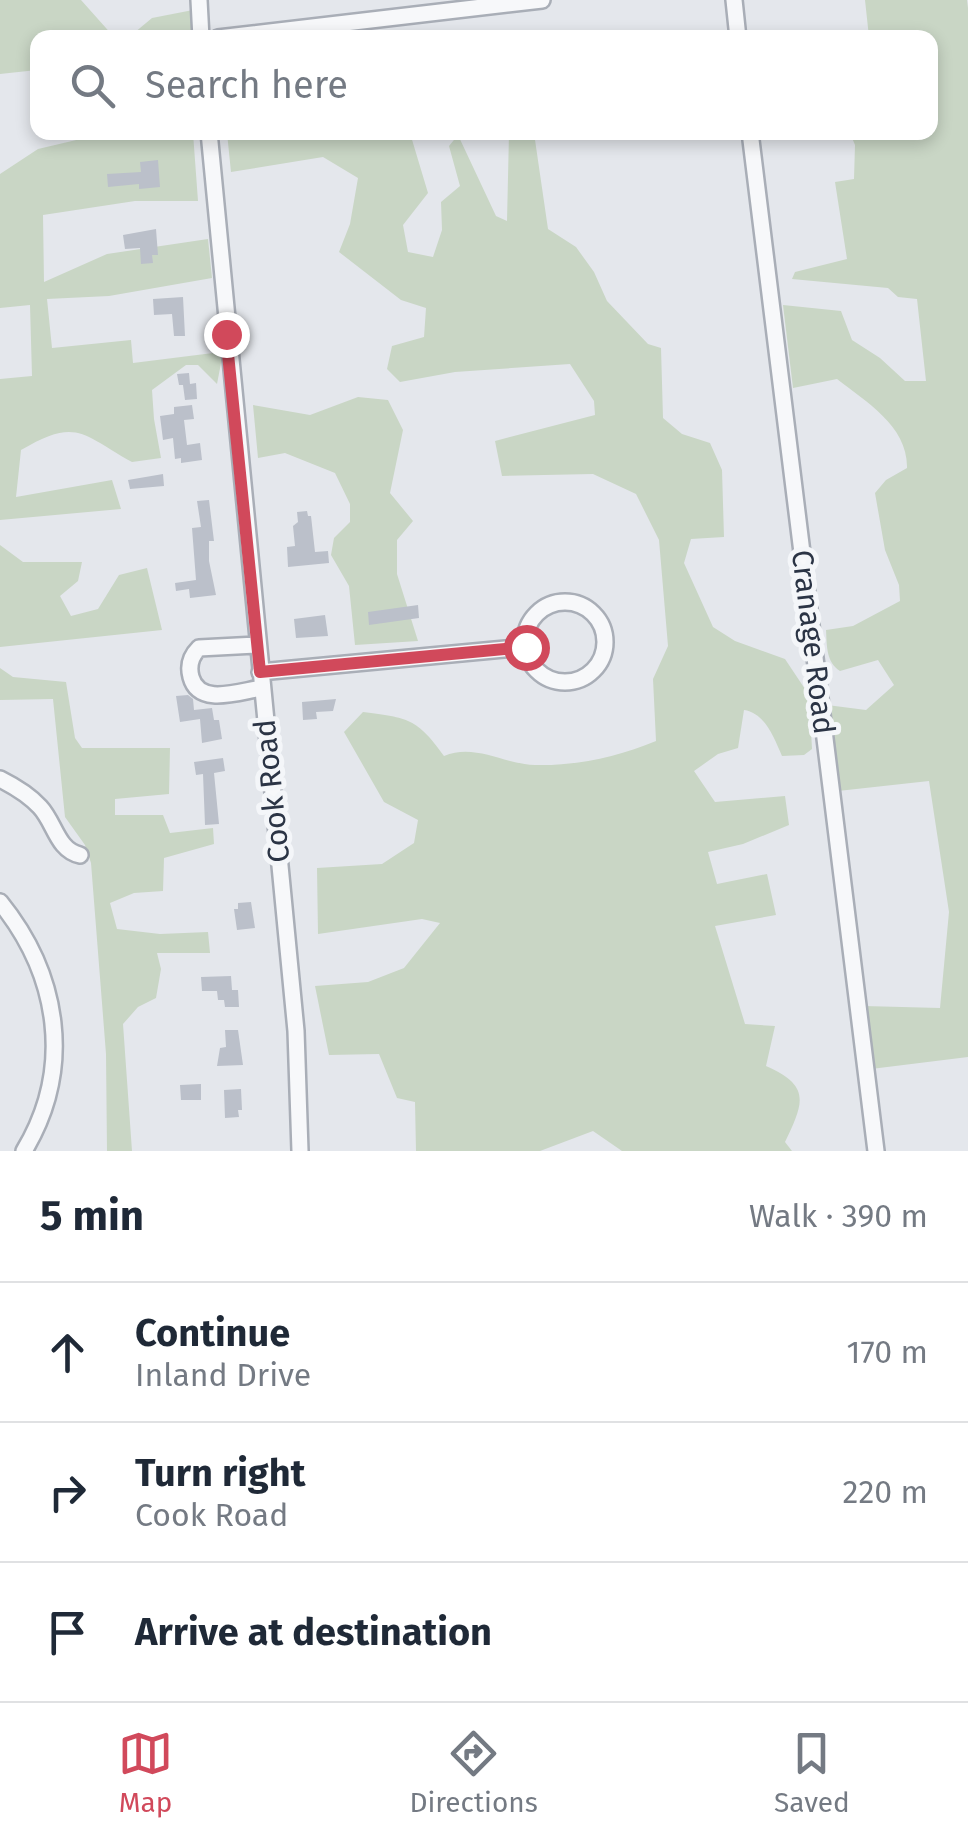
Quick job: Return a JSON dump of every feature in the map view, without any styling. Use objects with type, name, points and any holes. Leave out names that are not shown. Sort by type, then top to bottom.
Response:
[{"type":"street","points":[[199,0],[201,30]]},
{"type":"street","points":[[286,30],[542,0]]},
{"type":"street","points":[[734,0],[737,30]]},
{"type":"street","name":"Cook Road","points":[[210,140],[296,1031],[300,1151]]},
{"type":"street","name":"Cranage Road","points":[[751,140],[876,1151]]},
{"type":"street","points":[[560,602],[582,606],[594,614],[604,631],[604,654],[580,680],[560,682],[547,677],[530,660],[526,647],[526,634],[536,615],[560,602]]},
{"type":"street","points":[[258,645],[203,646],[193,653],[190,674],[198,691],[209,696],[261,680],[526,647]]},
{"type":"street","points":[[0,779],[36,802],[61,843],[72,854],[80,855]]},
{"type":"street","points":[[0,902],[26,936],[41,968],[54,1025],[50,1090],[24,1151]]},
{"type":"green space","points":[[0,0],[81,0],[108,30],[30,30],[30,71],[0,74]]},
{"type":"green space","points":[[865,0],[967,0],[968,1057],[871,1069],[864,1006],[940,1008],[949,912],[929,781],[838,791],[827,705],[866,710],[894,685],[878,660],[840,671],[835,667],[828,653],[826,630],[853,626],[900,601],[899,585],[885,550],[875,493],[886,480],[907,468],[901,440],[893,427],[837,379],[793,388],[783,305],[841,311],[852,340],[905,381],[926,381],[917,299],[898,297],[888,288],[792,279],[795,272],[847,259],[835,182],[854,179],[853,140],[938,140],[938,30],[868,30]]},
{"type":"green space","points":[[193,10],[192,30],[138,30],[152,18]]},
{"type":"green space","points":[[76,140],[194,140],[198,201],[135,201],[43,215],[44,282],[107,254],[208,239],[212,278],[109,296],[47,299],[52,348],[131,340],[133,363],[213,353],[222,358],[217,384],[198,365],[186,365],[152,390],[161,458],[132,462],[90,437],[68,432],[21,450],[16,497],[112,480],[121,509],[0,520],[0,379],[32,376],[30,305],[0,308],[0,174],[38,149]]},
{"type":"green space","points":[[228,140],[412,140],[428,193],[403,225],[408,252],[433,257],[442,230],[441,202],[460,186],[449,146],[454,140],[460,140],[496,216],[507,221],[509,140],[535,140],[548,229],[576,247],[594,272],[607,301],[648,344],[661,348],[663,418],[682,434],[710,443],[722,470],[724,537],[691,539],[684,563],[713,627],[735,641],[785,659],[809,695],[812,749],[804,755],[782,756],[763,721],[744,710],[738,748],[718,754],[694,771],[715,802],[785,796],[789,825],[743,844],[708,852],[717,884],[767,874],[776,915],[715,926],[745,1024],[775,1026],[766,1066],[791,1081],[800,1096],[785,1142],[792,1151],[622,1151],[593,1131],[540,1151],[416,1151],[415,1102],[397,1098],[379,1054],[329,1055],[315,986],[368,982],[404,968],[440,923],[422,919],[318,934],[317,868],[382,864],[414,843],[418,820],[384,802],[344,732],[363,712],[391,716],[418,727],[444,756],[478,753],[535,765],[597,759],[656,741],[653,679],[668,646],[659,540],[636,494],[593,474],[502,476],[495,441],[595,415],[594,401],[570,364],[455,372],[400,382],[387,369],[392,346],[424,337],[426,308],[401,300],[339,252],[350,224],[358,178],[323,157],[231,172]]},
{"type":"green space","points":[[358,397],[388,400],[403,430],[390,493],[413,521],[397,540],[397,574],[418,641],[355,645],[349,586],[331,555],[334,538],[350,522],[350,504],[335,473],[285,453],[258,458],[253,405],[310,415]]},
{"type":"green space","points":[[0,545],[23,562],[82,562],[78,581],[60,596],[71,616],[98,609],[119,575],[147,568],[162,630],[0,647]]},
{"type":"green space","points":[[0,668],[13,677],[66,682],[75,738],[82,748],[170,748],[169,794],[115,799],[115,815],[163,815],[170,833],[213,828],[214,844],[164,858],[163,891],[134,893],[110,903],[117,929],[160,934],[208,932],[210,953],[157,953],[161,969],[156,998],[138,1007],[123,1024],[132,1151],[107,1151],[106,1054],[91,863],[85,845],[65,817],[53,699],[0,700]]},
{"type":"building","points":[[158,160],[160,187],[108,187],[107,174],[141,172],[140,162]]},
{"type":"building","points":[[156,229],[158,255],[152,255],[153,263],[141,264],[140,248],[125,249],[123,235]]},
{"type":"building","points":[[183,297],[185,336],[174,336],[172,314],[154,315],[153,299]]},
{"type":"building","points":[[189,373],[190,384],[196,383],[197,399],[185,400],[177,374]]},
{"type":"building","points":[[192,405],[194,419],[184,420],[187,445],[200,443],[202,460],[181,463],[181,458],[175,459],[173,438],[163,440],[160,416],[174,414],[174,407]]},
{"type":"building","points":[[163,474],[164,486],[130,489],[128,480]]},
{"type":"building","points":[[209,500],[214,541],[209,541],[209,561],[216,595],[190,598],[189,589],[176,591],[175,583],[196,580],[192,528],[201,527],[197,501]]},
{"type":"building","points":[[307,511],[315,552],[328,551],[329,563],[288,567],[287,547],[295,546],[293,526],[298,522],[297,512]]},
{"type":"building","points":[[418,605],[419,618],[369,625],[368,612]]},
{"type":"building","points":[[325,615],[328,636],[296,638],[294,619]]},
{"type":"building","points":[[188,695],[193,699],[194,710],[212,708],[222,739],[202,743],[200,719],[180,722],[176,696]]},
{"type":"building","points":[[336,699],[333,711],[316,712],[317,719],[303,720],[302,702]]},
{"type":"building","points":[[223,758],[225,771],[214,773],[219,824],[205,825],[203,774],[196,775],[194,762]]},
{"type":"building","points":[[251,902],[255,928],[237,930],[234,909],[238,909],[238,903]]},
{"type":"building","points":[[231,976],[232,990],[238,990],[239,1007],[225,1007],[224,1000],[218,1000],[217,991],[202,991],[201,977]]},
{"type":"building","points":[[225,1030],[238,1030],[243,1065],[217,1066],[220,1048],[226,1047]]},
{"type":"building","points":[[201,1084],[201,1100],[181,1100],[180,1085]]},
{"type":"building","points":[[241,1089],[239,1117],[225,1118],[224,1090]]},
{"type":"route","points":[[226,334],[260,672],[526,647]]}]
